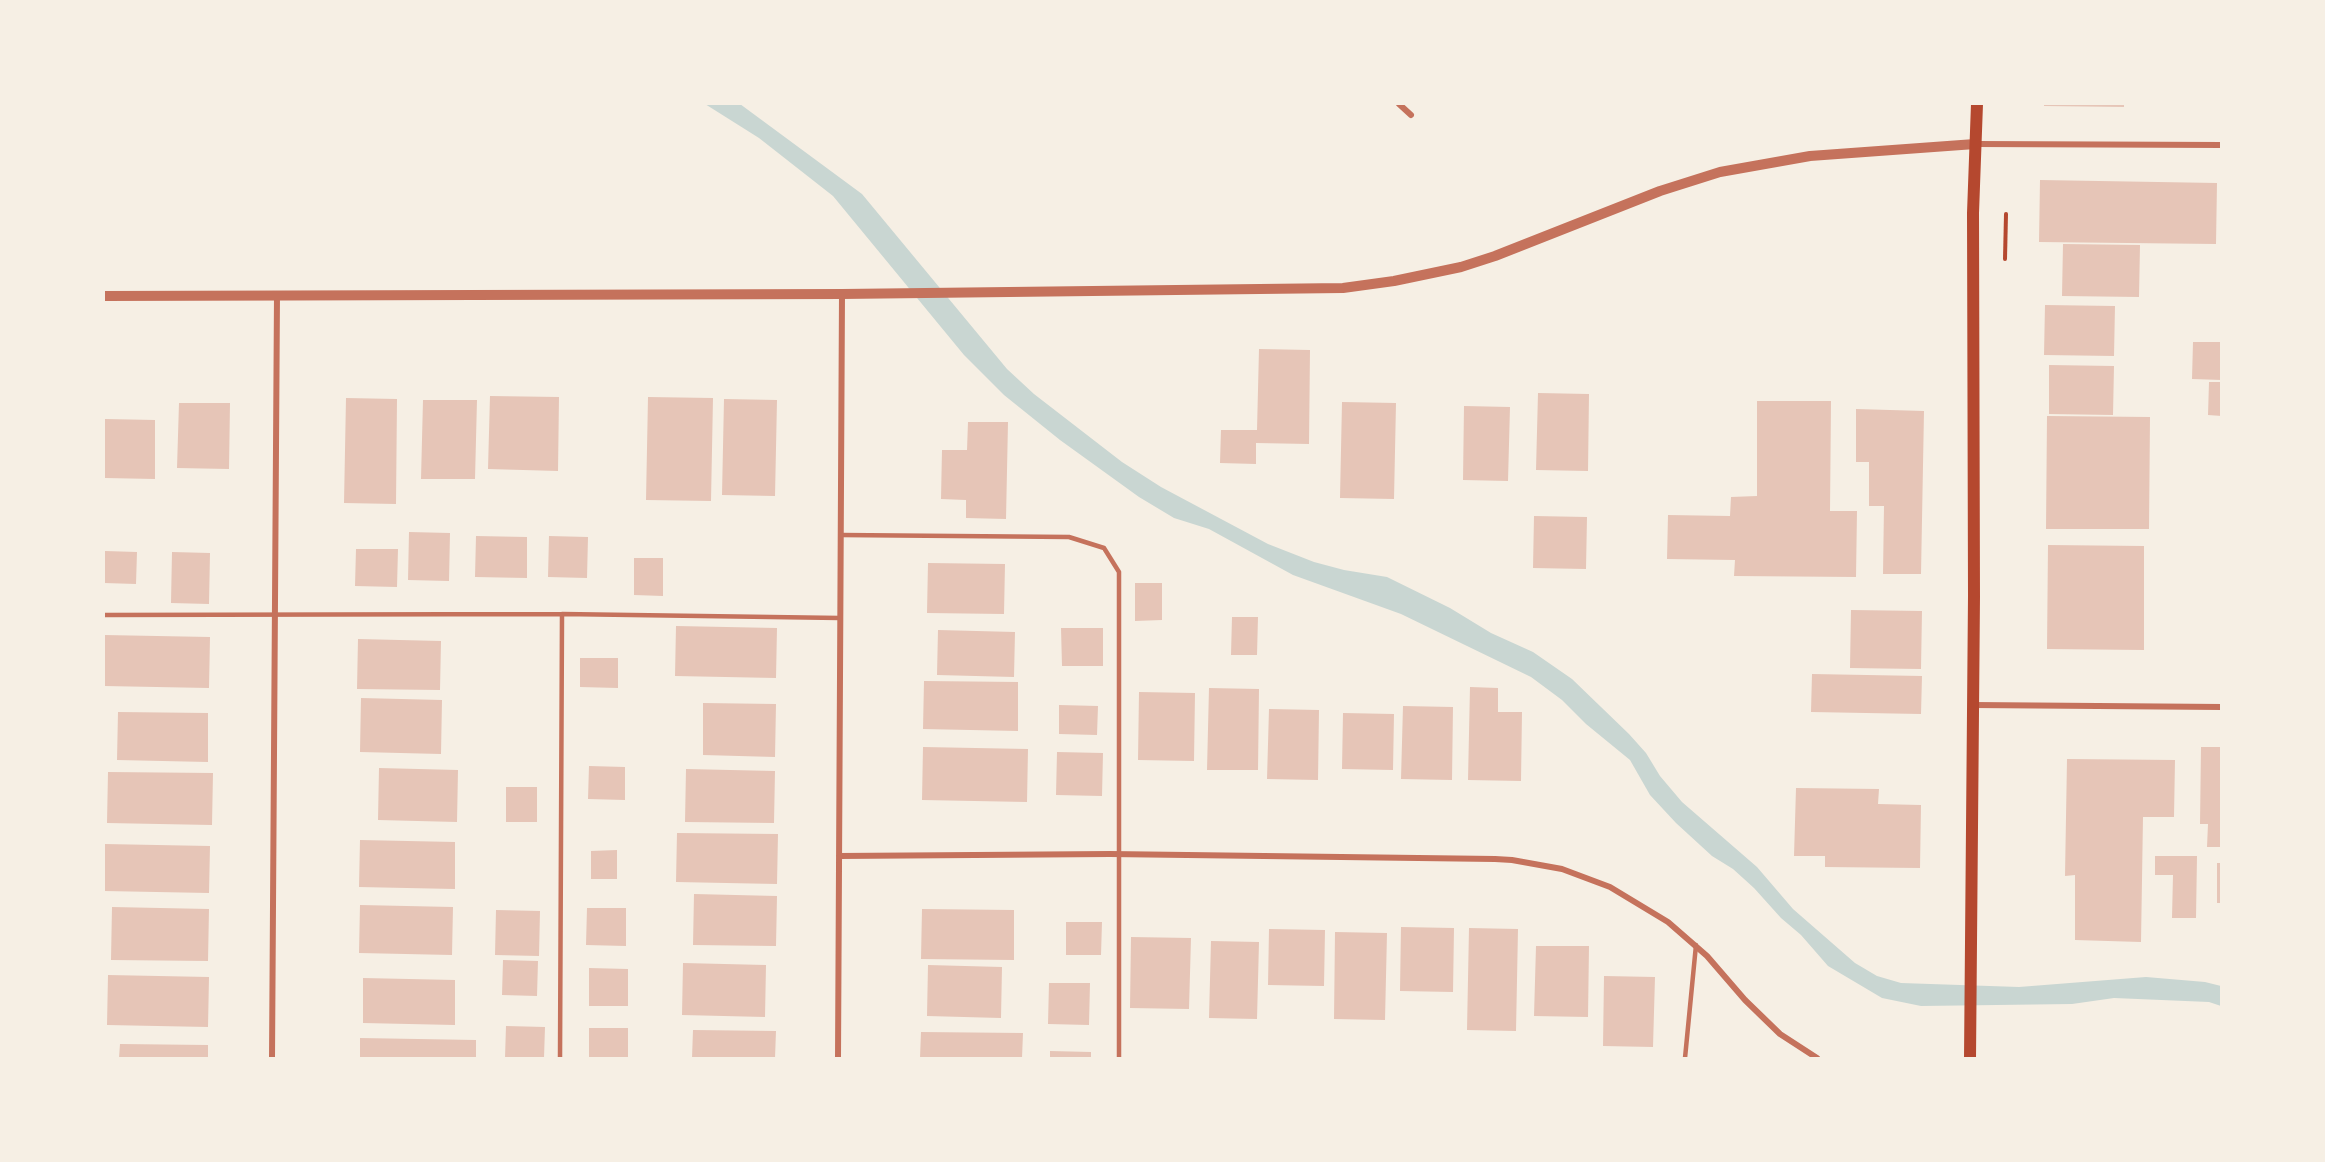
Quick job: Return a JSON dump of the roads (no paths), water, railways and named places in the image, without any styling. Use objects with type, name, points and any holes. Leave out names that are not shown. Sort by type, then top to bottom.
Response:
[{"type":"main road","points":[[1970,1056],[1973,213],[1977,104]]},
{"type":"street","points":[[1399,104],[1411,114]]},
{"type":"street","points":[[104,296],[842,294],[1343,288],[1394,281],[1461,267],[1495,256],[1660,191],[1720,172],[1810,156],[1975,144],[2222,146]]},
{"type":"street","points":[[838,1059],[842,294]]},
{"type":"street","points":[[272,1059],[277,295]]},
{"type":"street","points":[[1973,705],[2222,707]]},
{"type":"street","points":[[839,856],[1119,854],[1512,860],[1562,869],[1610,887],[1668,922],[1696,945],[1767,1023],[1817,1059]]},
{"type":"lane","points":[[841,535],[1069,537],[1104,548],[1119,572],[1119,1059]]},
{"type":"lane","points":[[560,1059],[562,614]]},
{"type":"lane","points":[[104,615],[562,614],[840,618]]},
{"type":"lane","points":[[1685,1059],[1696,945]]}]
